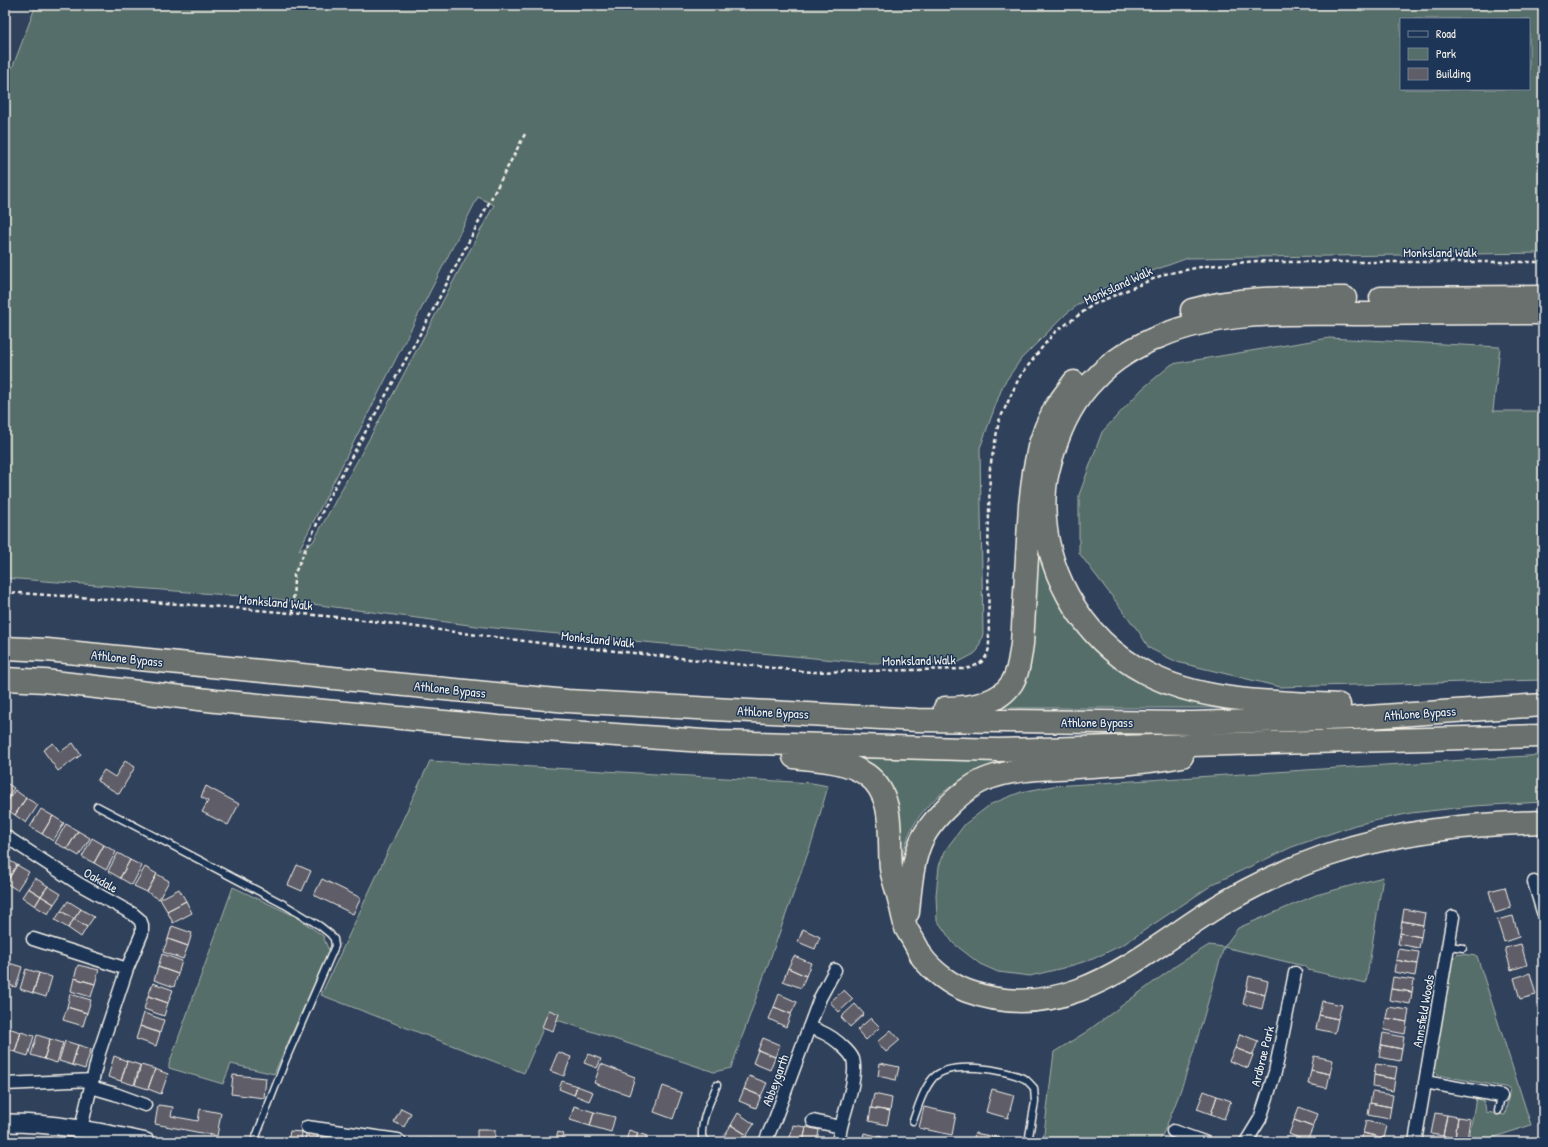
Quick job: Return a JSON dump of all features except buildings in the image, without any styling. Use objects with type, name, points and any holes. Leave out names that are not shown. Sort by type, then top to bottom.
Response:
[{"type":"highway","points":[[860,716],[907,708],[964,708],[988,702],[1003,692],[1012,683],[1018,666],[1022,644],[1030,505],[1039,447],[1055,408],[1077,378],[1103,353],[1128,336],[1154,323],[1194,310],[1234,301],[1270,298],[1543,297]]},
{"type":"highway","points":[[1432,712],[1364,706],[1246,699],[1212,695],[1178,686],[1147,674],[1120,657],[1090,629],[1070,602],[1049,549],[1044,515],[1045,487],[1052,458],[1061,429],[1077,402],[1094,380],[1135,348],[1160,336],[1187,327],[1215,320],[1286,314],[1543,313]]},
{"type":"highway","name":"Athlone Bypass","points":[[5,648],[47,650],[567,701],[917,720],[1192,723],[1354,718],[1543,705]]},
{"type":"highway","name":"Athlone Bypass","points":[[5,679],[45,681],[216,701],[499,727],[718,742],[998,750],[1543,736]]},
{"type":"highway","points":[[718,742],[796,757],[832,762],[856,768],[869,776],[879,789],[889,814],[891,870],[907,930],[922,956],[930,966],[945,979],[965,990],[990,998],[1016,1002],[1039,1001],[1068,994],[1102,980],[1141,959],[1220,906],[1264,882],[1328,855],[1390,838],[1451,828],[1543,822]]},
{"type":"highway","points":[[907,930],[911,881],[920,843],[931,825],[949,804],[987,778],[1013,772],[1144,763],[1253,744]]},
{"type":"main road","points":[[5,1123],[42,1124],[81,1128],[146,1142]]},
{"type":"street","name":"Oakdale","points":[[5,836],[79,884],[133,914],[140,920],[142,925],[142,933],[127,969],[99,1053],[81,1128]]},
{"type":"street","points":[[1534,882],[1543,912]]},
{"type":"street","name":"Annsfield Woods","points":[[1415,1142],[1453,918]]},
{"type":"street","points":[[33,939],[127,969]]},
{"type":"street","name":"Abbeygarth","points":[[765,1142],[778,1113],[820,998],[834,970]]},
{"type":"street","name":"Ardbrae Park","points":[[1246,1142],[1260,1119],[1274,1072],[1295,973]]},
{"type":"street","points":[[809,1027],[829,1035],[849,1052],[852,1058],[854,1076],[838,1142]]},
{"type":"street","points":[[1425,1082],[1501,1096]]},
{"type":"street","points":[[5,1084],[92,1084],[146,1105]]},
{"type":"street","points":[[813,1121],[841,1127]]},
{"type":"street","points":[[307,1126],[398,1140],[400,1142]]},
{"type":"street","points":[[1174,1131],[1204,1142]]},
{"type":"lane","points":[[97,806],[285,905],[320,926],[334,939],[335,946],[286,1059],[254,1142]]},
{"type":"lane","points":[[1449,946],[1463,948]]},
{"type":"lane","points":[[912,1120],[933,1078],[947,1070],[966,1067],[1002,1072],[1026,1080],[1034,1088],[1036,1102],[1028,1142]]},
{"type":"lane","points":[[707,1142],[702,1136],[703,1121],[716,1085]]},
{"type":"lane","points":[[1498,1111],[1501,1096]]},
{"type":"path","points":[[293,613],[294,576],[328,498],[425,325],[526,132]]},
{"type":"path","name":"Monksland Walk","points":[[5,592],[348,618],[540,643],[811,672],[966,669],[980,665],[990,648],[988,555],[990,468],[999,421],[1019,378],[1040,350],[1054,333],[1094,304],[1128,288],[1165,274],[1206,266],[1257,261],[1543,262]]},
{"type":"shaded area","points":[[42,1138],[72,1139],[90,1142],[22,1142]]},
{"type":"green space","points":[[36,5],[1543,5],[1543,253],[1188,258],[1097,291],[1067,313],[1021,359],[1003,385],[980,448],[983,634],[978,650],[974,654],[957,663],[867,663],[484,627],[267,598],[5,578],[5,79],[13,66]],"holes":[[[478,197],[494,205],[313,542],[299,550]]]},
{"type":"green space","points":[[1329,338],[1500,347],[1493,411],[1543,411],[1543,680],[1280,687],[1177,662],[1149,648],[1139,632],[1079,553],[1079,495],[1102,432],[1142,389],[1172,364]]},
{"type":"green space","points":[[1035,517],[1053,589],[1066,614],[1079,633],[1097,650],[1231,708],[995,708],[1005,698]]},
{"type":"green space","points":[[1543,755],[1543,802],[1474,806],[1411,813],[1355,825],[1292,847],[1215,883],[1124,944],[1093,959],[1063,968],[1030,976],[998,972],[980,964],[953,943],[937,920],[936,895],[939,866],[946,849],[965,824],[991,804],[1021,792],[1053,786]]},
{"type":"green space","points":[[858,758],[1008,761],[967,777],[955,784],[932,802],[922,813],[912,829],[900,862]]},
{"type":"green space","points":[[430,761],[812,783],[828,786],[813,839],[731,1068],[714,1072],[548,1017],[524,1073],[321,995]]},
{"type":"green space","points":[[1383,877],[1366,983],[1308,970],[1304,966],[1224,947],[1238,928],[1316,895]]},
{"type":"green space","points":[[233,887],[297,917],[323,936],[329,951],[274,1074],[231,1064],[223,1084],[169,1068],[169,1064]]},
{"type":"green space","points":[[1209,945],[1224,947],[1179,1095],[1159,1142],[1043,1142],[1054,1052],[1086,1032],[1177,965]]},
{"type":"green space","points":[[1461,954],[1477,956],[1531,1125],[1486,1140],[1484,1142],[1468,1142],[1476,1098],[1483,1101],[1486,1112],[1505,1115],[1510,1088],[1437,1075],[1432,1070],[1452,959],[1456,955]]}]
